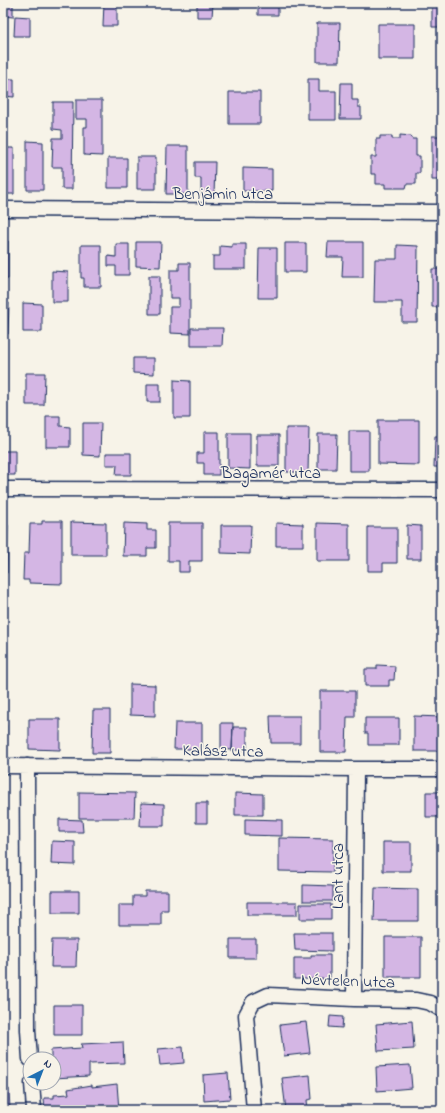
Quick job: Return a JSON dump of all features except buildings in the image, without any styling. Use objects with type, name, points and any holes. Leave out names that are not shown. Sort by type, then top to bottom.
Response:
[{"type":"street","name":"Benjámin utca","points":[[3,209],[442,212]]},
{"type":"street","name":"Bagamér utca","points":[[3,489],[442,490]]},
{"type":"street","name":"Kalász utca","points":[[3,766],[442,769]]},
{"type":"street","points":[[27,766],[28,1030],[29,1051]]},
{"type":"street","name":"Lant utca","points":[[354,999],[356,769]]},
{"type":"street","name":"Névtelen utca","points":[[254,1110],[246,1014],[253,1002],[268,996],[416,1000],[430,1003],[442,1010]]},
{"type":"street","points":[[33,1091],[34,1110]]}]
